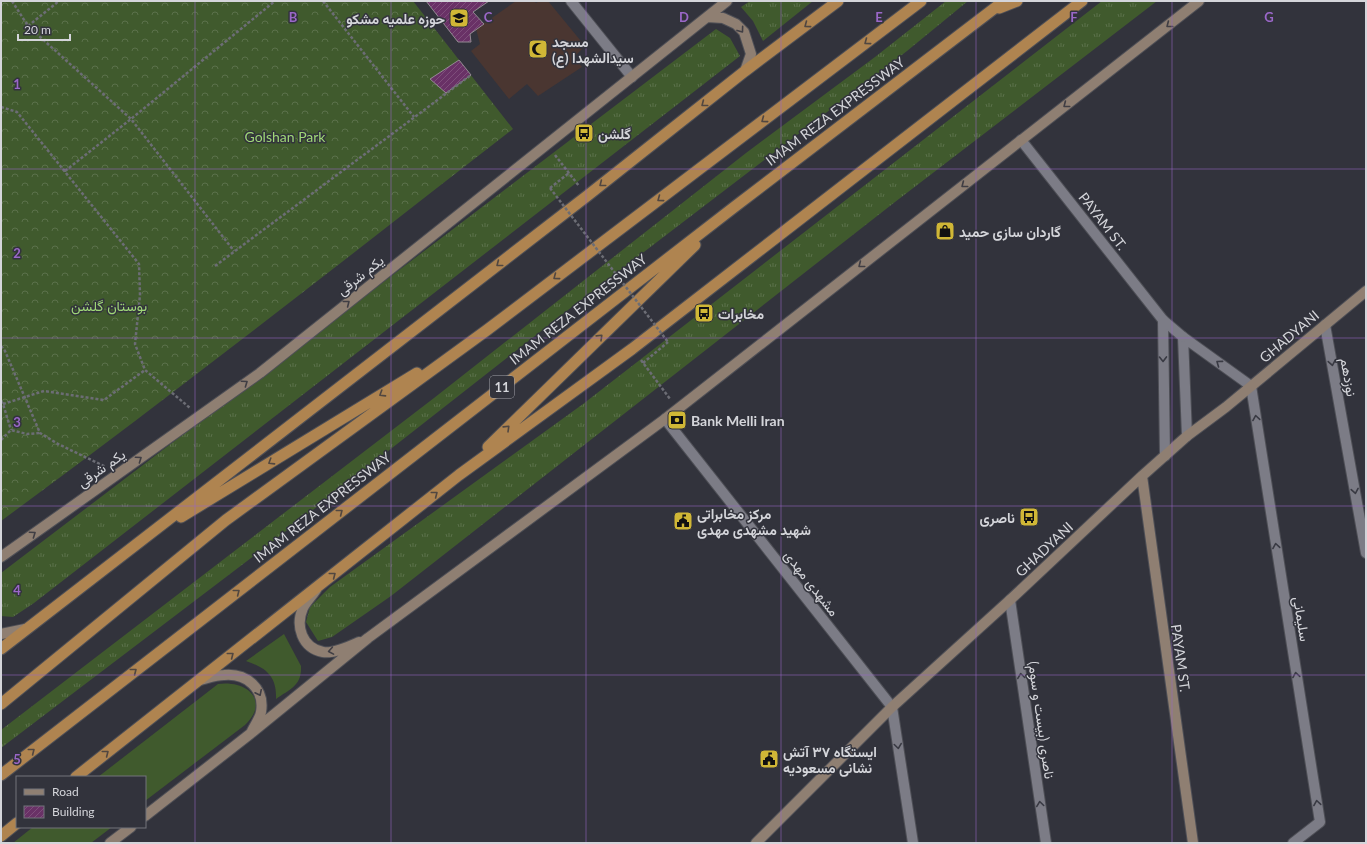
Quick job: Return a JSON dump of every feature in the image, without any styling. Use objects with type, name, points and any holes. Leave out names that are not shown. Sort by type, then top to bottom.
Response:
[{"type":"highway","points":[[1,649],[745,71],[838,1]]},
{"type":"highway","points":[[1,704],[226,520],[487,330],[921,1]]},
{"type":"highway","name":"IMAM REZA EXPRESSWAY","points":[[1,775],[733,208],[1004,1]]},
{"type":"highway","points":[[990,11],[1017,1]]},
{"type":"highway","points":[[77,776],[459,475],[632,349],[1082,1]]},
{"type":"highway","points":[[459,475],[733,208]]},
{"type":"highway","points":[[131,548],[487,330]]},
{"type":"highway","points":[[1,836],[16,824]]},
{"type":"main road","name":"یکم شرقی","points":[[1,557],[266,368],[727,1]]},
{"type":"main road","points":[[146,815],[250,734],[368,638],[665,419],[1199,1]]},
{"type":"main road","points":[[707,17],[723,18],[736,24],[744,32],[751,54],[745,71]]},
{"type":"main road","name":"GHADYANI","points":[[756,843],[892,707],[1010,600],[1142,476],[1187,436],[1226,407],[1366,291]]},
{"type":"main road","name":"PAYAM ST.","points":[[1142,476],[1193,843]]},
{"type":"main road","points":[[320,585],[303,608],[299,624],[302,637],[309,646],[324,652],[340,650],[368,638]]},
{"type":"main road","points":[[1,634],[25,629]]},
{"type":"main road","points":[[200,680],[224,674],[243,676],[255,686],[262,699],[261,713],[250,734]]},
{"type":"main road","points":[[110,843],[130,828]]},
{"type":"street","points":[[571,1],[632,77]]},
{"type":"street","name":"PAYAM ST.","points":[[1022,140],[1163,320],[1183,337],[1251,386]]},
{"type":"street","points":[[1163,320],[1165,456]]},
{"type":"street","name":"نوزدهم","points":[[1325,325],[1366,553]]},
{"type":"street","points":[[1183,337],[1187,436]]},
{"type":"street","name":"سلیمانی","points":[[1251,386],[1320,822],[1293,843]]},
{"type":"street","name":"مشهدی مهدی","points":[[665,419],[892,707]]},
{"type":"street","name":"ناصری (بیست و سوم)","points":[[1010,600],[1046,843]]},
{"type":"street","points":[[892,707],[913,843]]},
{"type":"path","points":[[12,1],[28,26],[131,119],[234,251]]},
{"type":"path","points":[[28,26],[59,1]]},
{"type":"path","points":[[64,171],[131,119],[275,1]]},
{"type":"path","points":[[323,1],[414,118]]},
{"type":"path","points":[[215,266],[471,75]]},
{"type":"path","points":[[1,108],[17,112],[139,264],[140,295],[135,344],[145,370],[199,416]]},
{"type":"path","points":[[548,144],[569,173],[550,188],[668,342],[643,363],[677,409]]},
{"type":"path","points":[[1,346],[5,351],[40,432],[58,444],[119,473]]},
{"type":"path","points":[[11,430],[2,402],[44,391],[104,400],[145,370]]},
{"type":"path","points":[[11,430],[27,434],[40,432]]},
{"type":"path","points":[[1,440],[11,430]]},
{"type":"shaded area","points":[[516,1],[534,1],[536,3],[539,1],[548,1],[585,46],[574,57],[582,67],[538,96],[527,84],[509,99],[471,51],[480,44],[476,29]]},
{"type":"green space","points":[[1,1],[413,1],[513,129],[194,376],[1,521]]},
{"type":"green space","points":[[750,1],[813,1],[763,41],[753,21],[741,7]]},
{"type":"green space","points":[[946,1],[968,1],[907,51],[568,310],[272,542],[1,748],[1,730],[434,398],[746,153],[875,57]]},
{"type":"green space","points":[[1102,1],[1157,1],[895,202],[391,596],[332,637],[318,641],[306,622],[310,607],[330,587],[583,404]]},
{"type":"green space","points":[[716,29],[730,38],[740,56],[34,603],[13,617],[1,616],[1,573]]},
{"type":"green space","points":[[284,634],[301,666],[301,673],[297,683],[276,699],[275,684],[269,674],[265,670],[246,661]]},
{"type":"green space","points":[[218,684],[238,685],[252,694],[256,707],[252,716],[245,725],[146,800],[146,776],[99,776]]},
{"type":"green space","points":[[32,828],[111,828],[91,843],[13,843]]},
{"type":"building","name":"حوزه علمیه مشکو","points":[[426,1],[489,1],[473,12],[484,24],[470,34],[471,42],[458,42]]},
{"type":"building","points":[[459,60],[471,75],[446,93],[430,79]]},
{"type":"place","name":"حوزه علمیه مشکو","points":[[459,18]]},
{"type":"place","name":"مسجد سیدالشهدا (ع)","points":[[538,49]]},
{"type":"place","name":"گلشن","points":[[584,133]]},
{"type":"place","name":"گاردان سازی حمید","points":[[945,231]]},
{"type":"place","name":"مخابرات","points":[[704,313]]},
{"type":"place","name":"Bank Melli Iran","points":[[677,420]]},
{"type":"place","name":"ناصری","points":[[1029,517]]},
{"type":"place","name":"مرکز مخابراتی شهید مشهدی مهدی","points":[[683,521]]},
{"type":"place","name":"ایستگاه ۳۷ آتش نشانی مسعودیه","points":[[769,759]]},
{"type":"park label","name":"Golshan Park","points":[[285,136]]},
{"type":"park label","name":"بوستان گلشن","points":[[109,305]]}]
